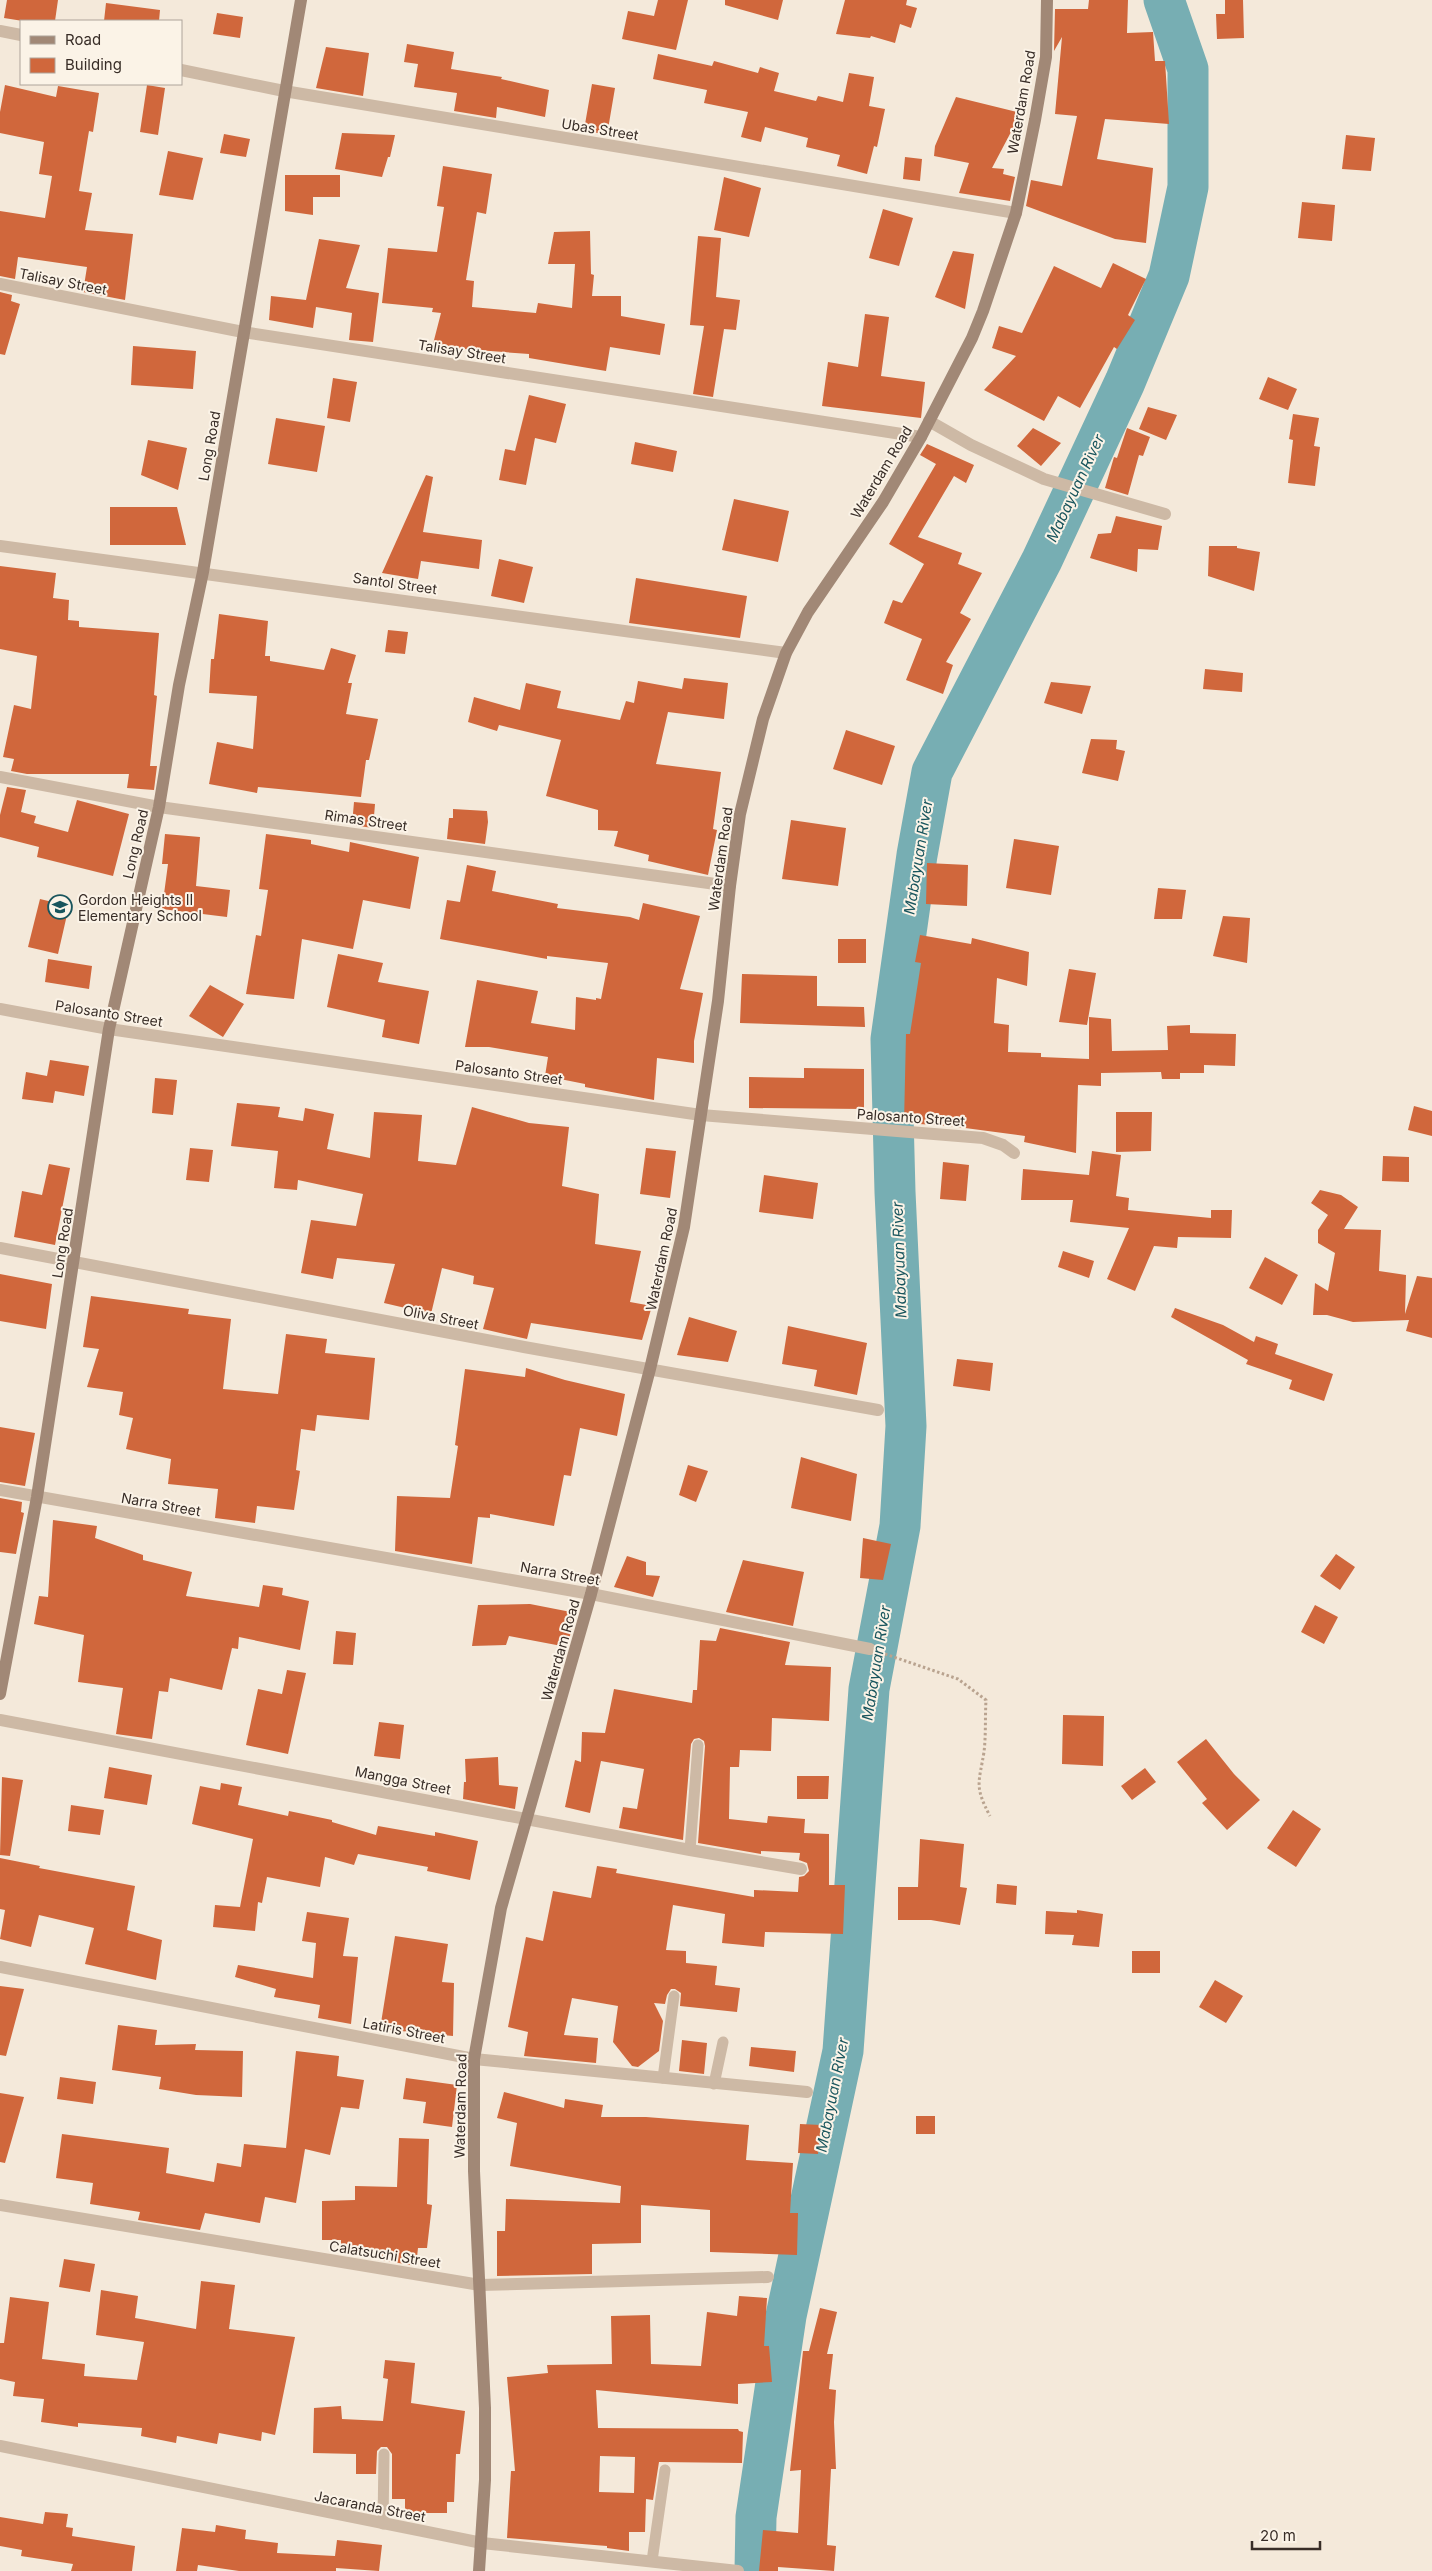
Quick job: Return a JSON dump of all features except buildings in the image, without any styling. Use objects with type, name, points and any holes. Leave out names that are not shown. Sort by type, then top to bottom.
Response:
[{"type":"street","name":"Long Road","points":[[0,1694],[38,1497],[109,1030],[159,806],[179,685],[203,572],[301,0]]},
{"type":"street","name":"Waterdam Road","points":[[479,2571],[482,2543],[485,2408],[474,2171],[474,2059],[502,1908],[591,1594],[650,1369],[684,1227],[718,1001],[730,886],[740,814],[763,719],[786,653],[808,612],[883,502],[921,437],[972,338],[991,290],[1016,213],[1046,57],[1047,0]]},
{"type":"street","points":[[0,31],[20,35]]},
{"type":"street","name":"Ubas Street","points":[[182,70],[284,91],[1016,213]]},
{"type":"street","name":"Talisay Street","points":[[0,284],[243,332],[921,437]]},
{"type":"street","points":[[929,421],[971,445],[1044,479],[1164,514]]},
{"type":"street","name":"Santol Street","points":[[0,546],[203,572],[786,653]]},
{"type":"street","name":"Rimas Street","points":[[0,777],[159,806],[730,886]]},
{"type":"street","name":"Palosanto Street","points":[[0,1010],[109,1030],[701,1115],[983,1138],[1003,1145],[1014,1153]]},
{"type":"street","name":"Oliva Street","points":[[0,1248],[878,1410]]},
{"type":"street","name":"Narra Street","points":[[0,1490],[591,1594],[870,1649]]},
{"type":"street","name":"Mangga Street","points":[[0,1720],[690,1850],[801,1869]]},
{"type":"street","name":"Latiris Street","points":[[0,1967],[474,2059],[808,2092]]},
{"type":"street","name":"Calatsuchi Street","points":[[0,2205],[480,2285],[768,2276]]},
{"type":"street","name":"Jacaranda Street","points":[[0,2446],[482,2543],[738,2571]]},
{"type":"lane","points":[[690,1850],[698,1745]]},
{"type":"lane","points":[[663,2078],[674,1996]]},
{"type":"lane","points":[[714,2084],[723,2042]]},
{"type":"lane","points":[[383,2524],[384,2454]]},
{"type":"lane","points":[[652,2561],[665,2470]]},
{"type":"path","points":[[870,1649],[958,1678],[986,1700],[984,1751],[978,1779],[981,1799],[990,1816]]},
{"type":"waterway","name":"Mabayuan River","points":[[755,2571],[756,2517],[786,2316],[843,2051],[869,1689],[900,1526],[906,1426],[895,1192],[891,1039],[917,855],[932,772],[1042,560],[1125,382],[1169,276],[1188,187],[1188,69],[1164,0]]},
{"type":"place","name":"Gordon Heights II Elementary School","points":[[60,907]]}]
